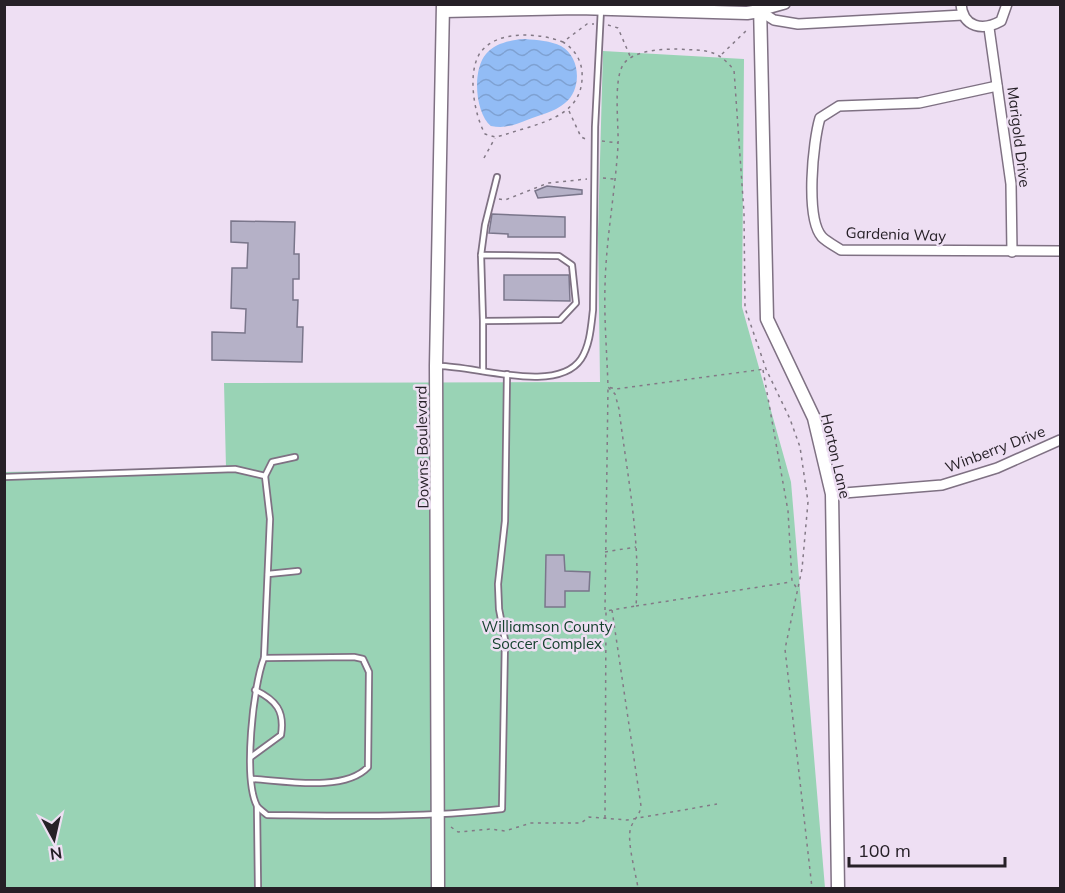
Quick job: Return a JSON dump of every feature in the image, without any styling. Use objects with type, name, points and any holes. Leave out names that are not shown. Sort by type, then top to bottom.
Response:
[{"type":"street","points":[[443,8],[578,6],[601,9],[747,13],[760,8],[785,4]]},
{"type":"street","points":[[961,4],[963,15],[977,27],[989,28],[1001,21],[1007,4]]},
{"type":"street","name":"Downs Boulevard","points":[[438,888],[436,366],[443,8]]},
{"type":"street","points":[[760,8],[774,20],[798,24],[963,15]]},
{"type":"street","name":"Horton Lane","points":[[760,8],[766,319],[814,418],[832,494],[838,888]]},
{"type":"street","name":"Marigold Drive","points":[[989,28],[1011,184],[1012,252]]},
{"type":"street","name":"Gardenia Way","points":[[997,86],[919,103],[839,106],[820,118],[813,140],[813,216],[821,236],[841,250],[1060,251]]},
{"type":"street","name":"Winberry Drive","points":[[832,494],[942,485],[997,468],[1060,440]]},
{"type":"lane","points":[[436,366],[456,366],[507,374],[553,376],[580,360],[590,338],[593,310],[595,127],[601,9]]},
{"type":"lane","points":[[483,371],[481,255],[485,225],[497,177]]},
{"type":"lane","points":[[481,255],[559,256],[572,265],[575,271],[576,303],[560,320],[483,321]]},
{"type":"lane","points":[[257,807],[267,815],[387,817],[502,809],[505,639],[499,609],[498,584],[505,521],[507,374]]},
{"type":"lane","points":[[258,888],[257,807],[250,739],[257,675],[264,658],[270,519],[265,476],[272,462],[295,457]]},
{"type":"lane","points":[[4,477],[235,469],[265,476]]},
{"type":"lane","points":[[268,573],[298,571]]},
{"type":"lane","points":[[253,779],[332,783],[362,774],[368,767],[369,672],[363,659],[354,657],[264,658]]},
{"type":"lane","points":[[251,757],[281,735],[283,722],[280,708],[270,697],[255,690]]},
{"type":"path","points":[[563,42],[587,24],[615,25],[631,57]]},
{"type":"path","points":[[722,55],[750,27]]},
{"type":"path","points":[[508,36],[541,37],[563,42],[577,56],[582,69],[582,87],[578,99],[570,109],[495,137],[485,134],[475,108],[475,66],[481,52],[492,43],[508,36]]},
{"type":"path","points":[[605,818],[605,552],[608,387],[605,288],[615,178],[619,83],[623,65],[631,57],[646,52],[674,49],[722,55],[734,70],[744,213],[745,308],[766,369],[790,419],[804,466],[808,502],[807,531],[785,649],[812,888]]},
{"type":"path","points":[[484,158],[495,137]]},
{"type":"path","points":[[495,199],[505,200],[548,183],[591,178]]},
{"type":"path","points":[[600,178],[615,178]]},
{"type":"path","points":[[762,369],[788,511],[792,581],[797,589]]},
{"type":"path","points":[[608,387],[616,389],[766,369]]},
{"type":"path","points":[[608,387],[615,394],[619,410],[637,547],[636,606]]},
{"type":"path","points":[[605,552],[637,547]]},
{"type":"path","points":[[606,611],[785,585],[792,581]]},
{"type":"path","points":[[612,610],[641,806],[630,828],[638,888]]},
{"type":"path","points":[[451,827],[458,832],[491,829],[505,831],[531,823],[581,823],[589,817],[636,819],[717,804]]},
{"type":"green space","name":"Williamson County Soccer Complex","points":[[603,51],[744,59],[742,307],[791,482],[825,888],[5,888],[5,472],[226,468],[224,383],[600,382],[598,233]]},
{"type":"water","points":[[525,39],[553,43],[568,51],[576,65],[574,90],[565,103],[552,111],[509,126],[491,126],[482,112],[477,91],[477,80],[482,61],[490,50],[499,45]]},
{"type":"building","points":[[547,186],[582,190],[582,194],[538,198],[535,191]]},
{"type":"building","points":[[492,214],[565,217],[565,237],[508,237],[508,234],[489,233]]},
{"type":"building","points":[[231,221],[295,222],[294,254],[299,254],[299,279],[293,279],[293,300],[298,300],[297,327],[303,327],[302,362],[212,360],[212,332],[245,333],[246,309],[231,308],[232,268],[247,268],[248,243],[231,242]]},
{"type":"building","points":[[504,275],[569,275],[570,301],[504,300]]},
{"type":"building","points":[[546,555],[564,555],[565,571],[590,572],[589,591],[565,591],[565,607],[545,607]]}]
